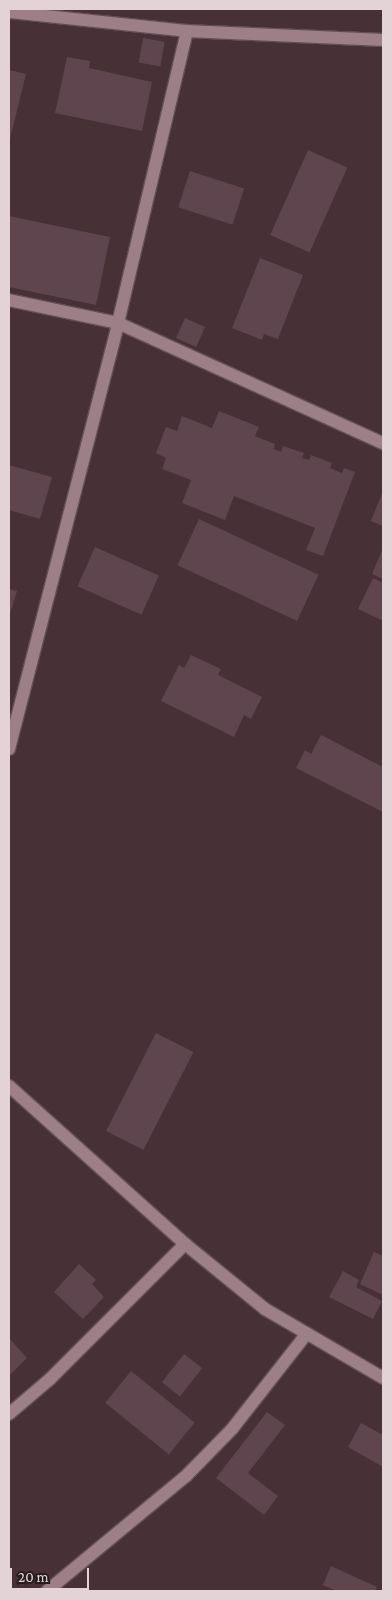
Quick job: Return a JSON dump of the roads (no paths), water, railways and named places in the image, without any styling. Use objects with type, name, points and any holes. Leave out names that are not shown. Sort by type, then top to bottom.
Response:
[{"type":"street","points":[[9,12],[187,31],[383,40]]},
{"type":"street","points":[[9,749],[118,324],[187,31]]},
{"type":"street","points":[[9,300],[118,324],[383,443]]},
{"type":"street","points":[[9,1086],[185,1244],[305,1336],[383,1378]]},
{"type":"street","points":[[9,1414],[185,1244]]},
{"type":"street","points":[[47,1591],[186,1476],[232,1429],[305,1336]]}]
